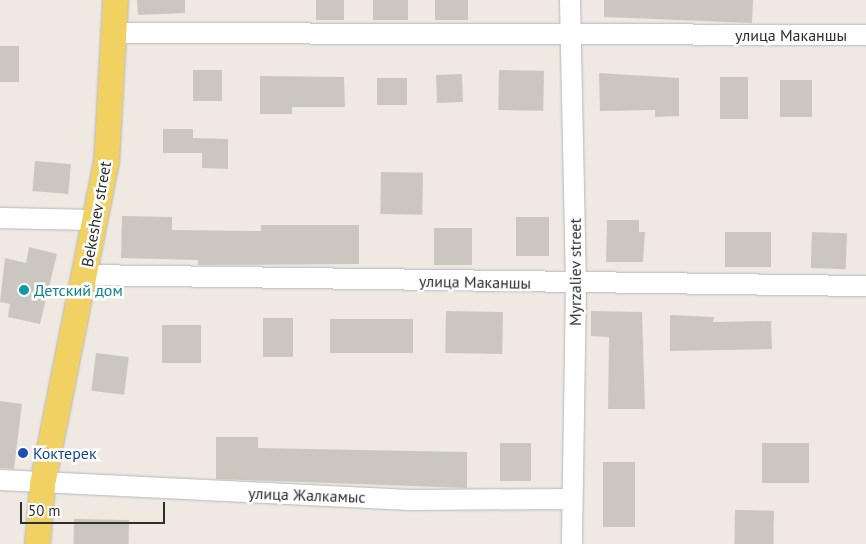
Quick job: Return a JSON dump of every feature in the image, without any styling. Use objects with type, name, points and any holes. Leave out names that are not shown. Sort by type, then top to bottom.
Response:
[{"type":"main road","name":"Bekeshev street","points":[[37,544],[42,484],[106,162],[116,34],[115,0]]},
{"type":"street","name":"Myrzaliev street","points":[[570,0],[576,284],[571,499],[572,544]]},
{"type":"street","name":"улица Маканшы","points":[[116,34],[866,35]]},
{"type":"street","points":[[0,218],[96,220]]},
{"type":"street","name":"улица Маканшы","points":[[85,274],[576,284],[866,286]]},
{"type":"street","name":"улица Жалкамыс","points":[[0,480],[42,484],[411,500],[571,499]]},
{"type":"building","points":[[137,0],[185,0],[185,13],[138,15]]},
{"type":"building","points":[[316,0],[344,0],[344,20],[316,20]]},
{"type":"building","points":[[373,0],[408,0],[408,20],[373,20]]},
{"type":"building","points":[[435,0],[468,0],[468,20],[435,20]]},
{"type":"building","points":[[604,0],[753,0],[752,23],[604,17]]},
{"type":"building","points":[[0,46],[19,46],[19,82],[0,82]]},
{"type":"building","points":[[193,70],[222,70],[222,101],[193,101]]},
{"type":"building","points":[[499,70],[544,71],[543,111],[498,110]]},
{"type":"building","points":[[599,73],[679,78],[679,116],[655,117],[655,110],[600,111]]},
{"type":"building","points":[[462,74],[463,102],[437,103],[436,75]]},
{"type":"building","points":[[260,76],[344,77],[345,107],[292,107],[292,114],[260,114]]},
{"type":"building","points":[[720,77],[748,77],[748,119],[720,119]]},
{"type":"building","points":[[377,78],[407,78],[407,105],[377,105]]},
{"type":"building","points":[[780,80],[812,80],[812,117],[780,117]]},
{"type":"building","points":[[163,129],[193,129],[193,138],[228,139],[228,169],[202,168],[202,153],[163,153]]},
{"type":"building","points":[[35,161],[71,164],[68,194],[32,191]]},
{"type":"building","points":[[381,172],[423,173],[422,215],[380,214]]},
{"type":"building","points":[[122,216],[172,217],[172,230],[261,231],[261,225],[359,225],[359,264],[198,265],[198,260],[121,258]]},
{"type":"building","points":[[516,217],[549,217],[549,256],[516,256]]},
{"type":"building","points":[[607,220],[639,220],[639,232],[645,232],[643,262],[606,262]]},
{"type":"building","points":[[434,228],[472,228],[472,265],[434,265]]},
{"type":"building","points":[[725,232],[771,232],[771,267],[725,267]]},
{"type":"building","points":[[812,232],[847,233],[846,269],[811,268]]},
{"type":"building","name":"Детский дом","points":[[29,247],[57,254],[40,324],[8,317],[10,304],[0,302],[5,258],[26,263]]},
{"type":"building","points":[[446,311],[503,312],[502,354],[445,353]]},
{"type":"building","points":[[591,311],[642,312],[645,409],[608,409],[609,337],[591,336]]},
{"type":"building","points":[[670,315],[714,317],[713,322],[771,321],[772,349],[670,351]]},
{"type":"building","points":[[263,318],[293,318],[293,357],[263,357]]},
{"type":"building","points":[[330,319],[413,319],[413,353],[330,353]]},
{"type":"building","points":[[162,325],[201,325],[201,363],[162,363]]},
{"type":"building","points":[[96,353],[129,357],[124,395],[91,391]]},
{"type":"building","points":[[0,401],[22,404],[14,469],[0,468]]},
{"type":"building","points":[[216,437],[258,437],[258,448],[467,452],[467,488],[216,479]]},
{"type":"building","points":[[500,443],[531,443],[531,481],[500,481]]},
{"type":"building","points":[[762,443],[809,443],[809,483],[762,483]]},
{"type":"building","points":[[603,462],[635,462],[635,527],[603,527]]},
{"type":"building","points":[[735,510],[774,511],[773,544],[734,544]]},
{"type":"building","points":[[74,519],[129,520],[129,544],[74,544]]},
{"type":"place","name":"Детский дом","points":[[24,290]]},
{"type":"place","name":"Коктерек","points":[[23,453]]}]
